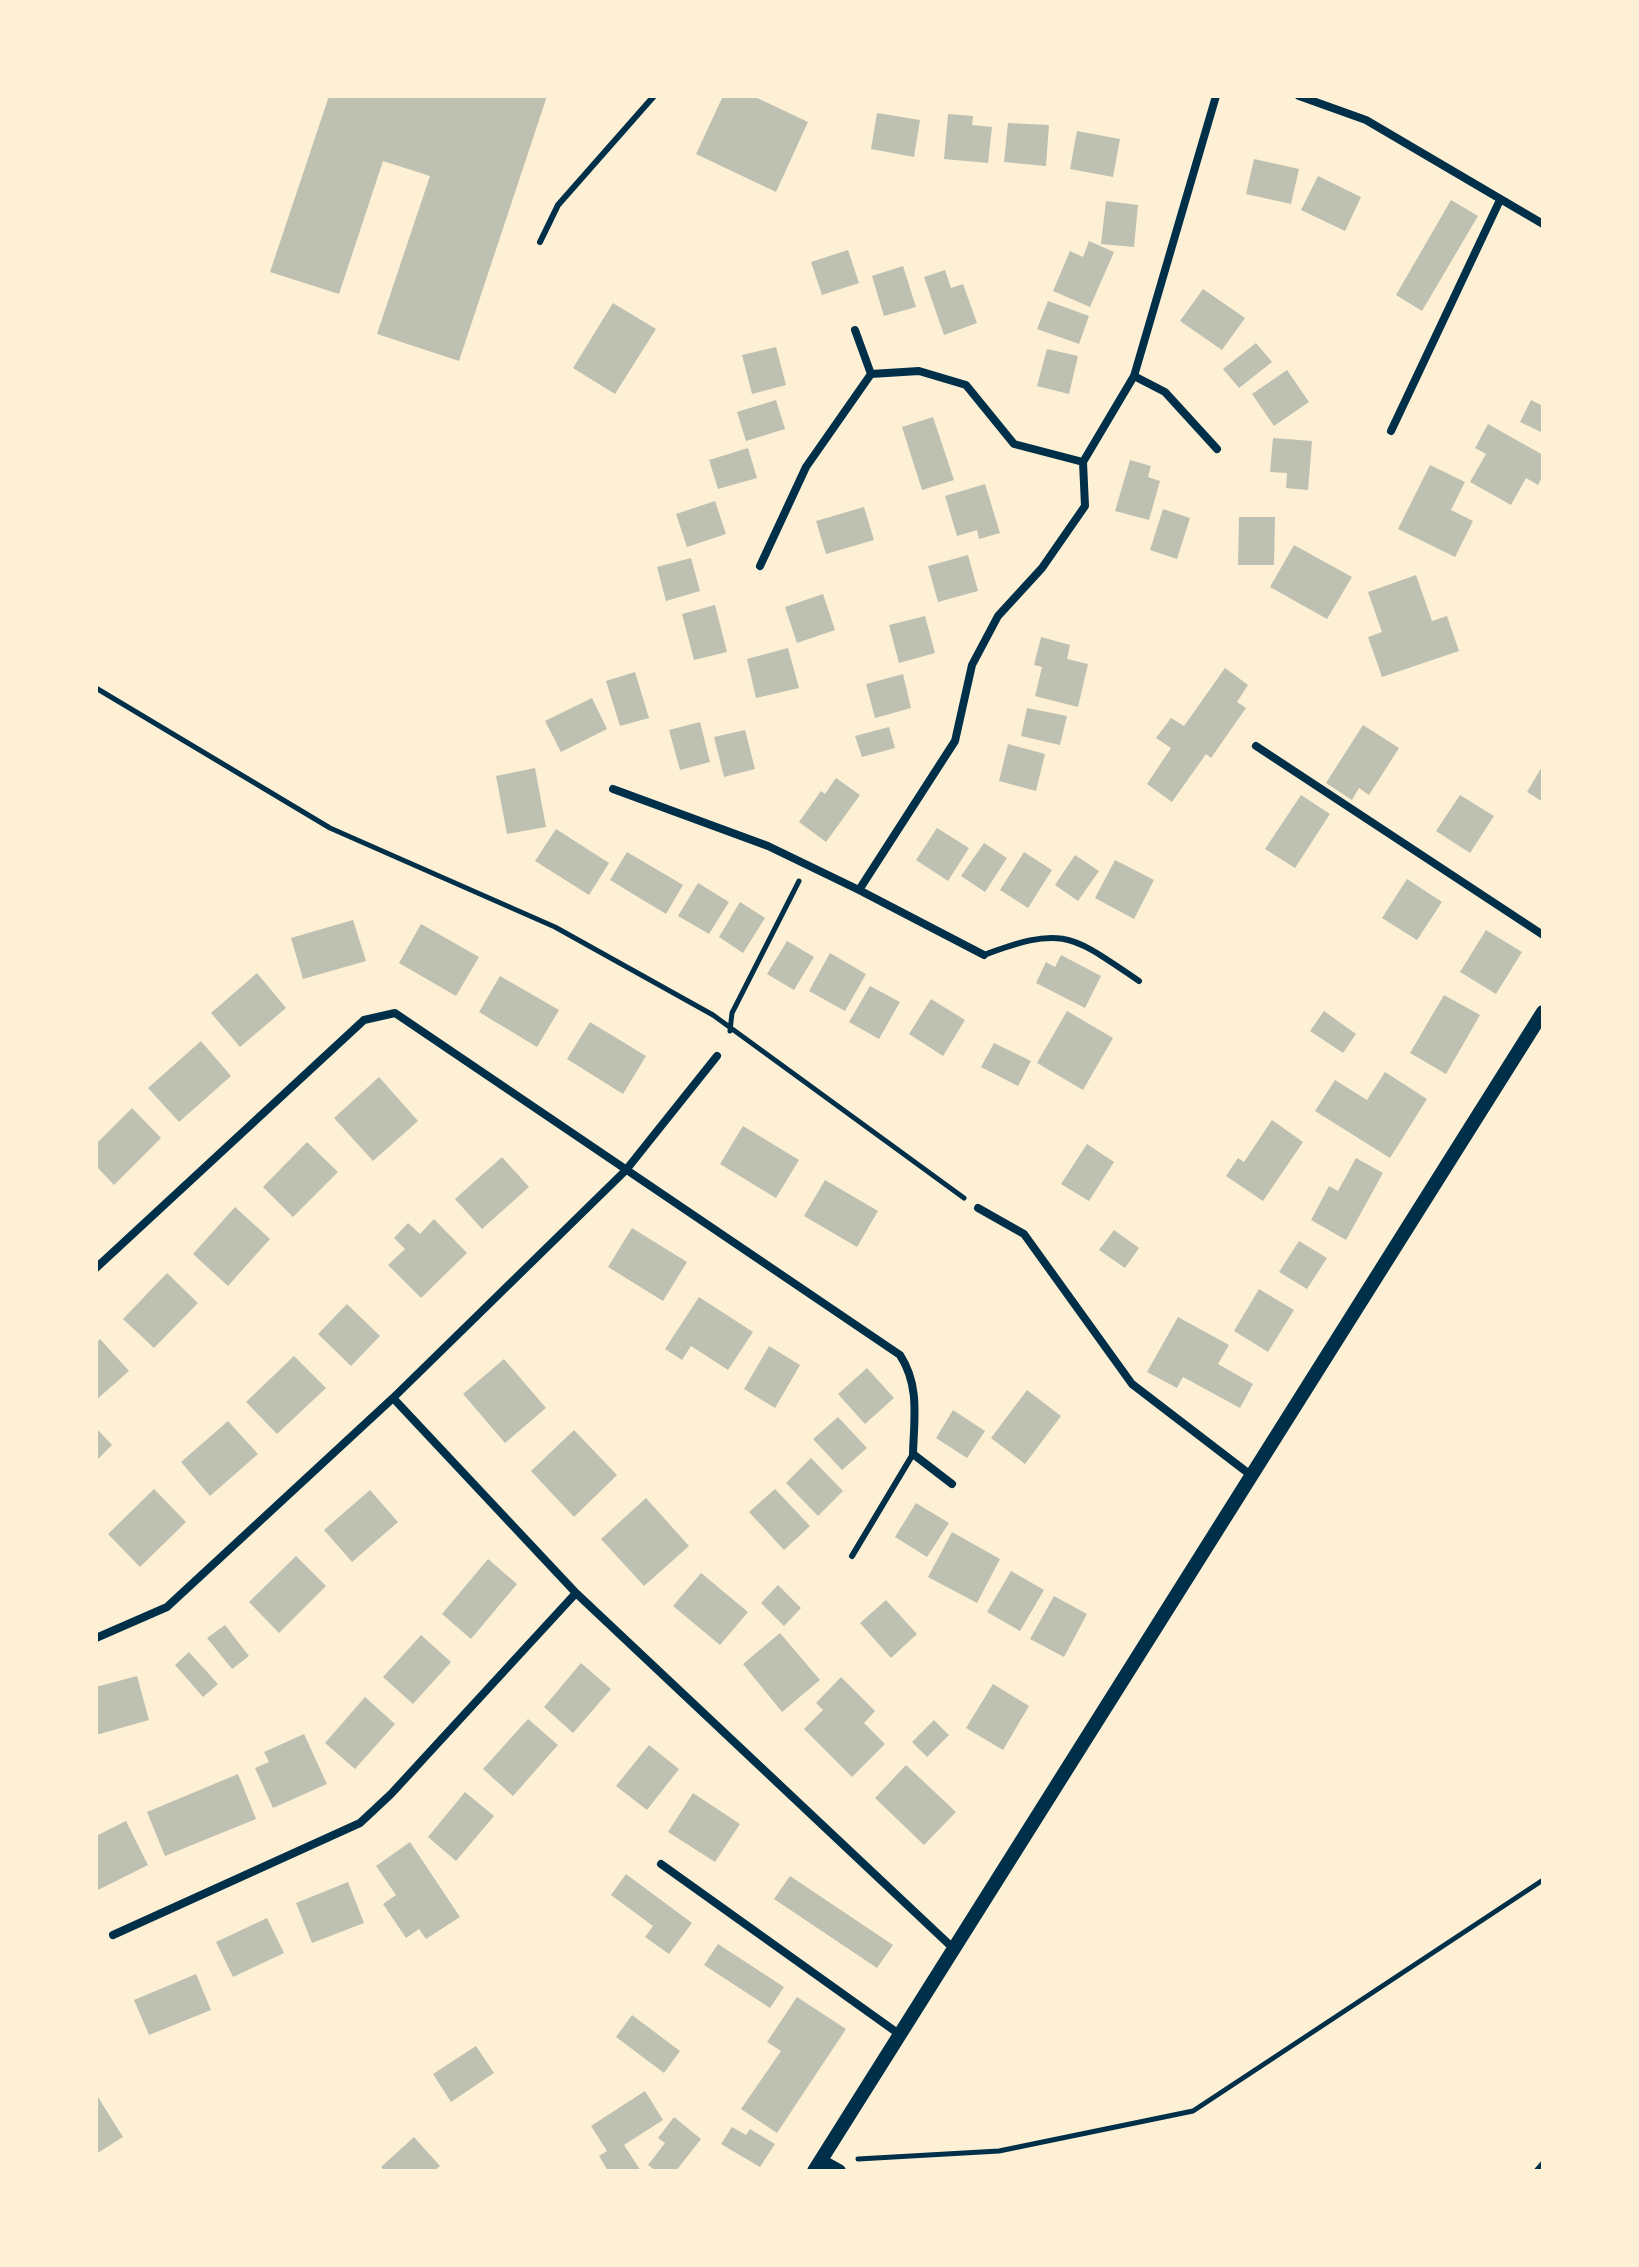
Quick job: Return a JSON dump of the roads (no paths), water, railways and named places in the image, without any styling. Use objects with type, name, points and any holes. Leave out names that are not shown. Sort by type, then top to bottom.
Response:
[{"type":"street","points":[[859,890],[955,741],[972,665],[998,616],[1042,568],[1085,506],[1083,462],[1134,376],[1216,96]]},
{"type":"street","points":[[1299,96],[1366,120],[1543,224]]},
{"type":"street","points":[[1391,431],[1500,200]]},
{"type":"street","points":[[855,330],[871,374]]},
{"type":"street","points":[[871,374],[919,371],[966,385],[1014,444],[1083,462]]},
{"type":"street","points":[[760,566],[806,467],[871,374]]},
{"type":"street","points":[[1134,376],[1165,392],[1217,449]]},
{"type":"street","points":[[1256,746],[1543,935]]},
{"type":"street","points":[[613,789],[768,846],[984,955]]},
{"type":"street","points":[[839,2171],[818,2166],[1543,1012]]},
{"type":"street","points":[[96,1268],[364,1020],[395,1013],[900,1355],[911,1372],[916,1397],[913,1454],[952,1484]]},
{"type":"street","points":[[96,1638],[167,1607],[393,1398],[626,1170],[717,1056]]},
{"type":"street","points":[[978,1208],[1024,1234],[1132,1384],[1252,1476]]},
{"type":"street","points":[[393,1398],[576,1593],[954,1949]]},
{"type":"street","points":[[113,1935],[360,1823],[391,1794],[576,1593]]},
{"type":"street","points":[[661,1864],[899,2034]]},
{"type":"lane","points":[[540,242],[558,205],[654,96]]},
{"type":"lane","points":[[984,955],[1028,939],[1080,941],[1139,981]]},
{"type":"lane","points":[[852,1556],[913,1454]]}]
